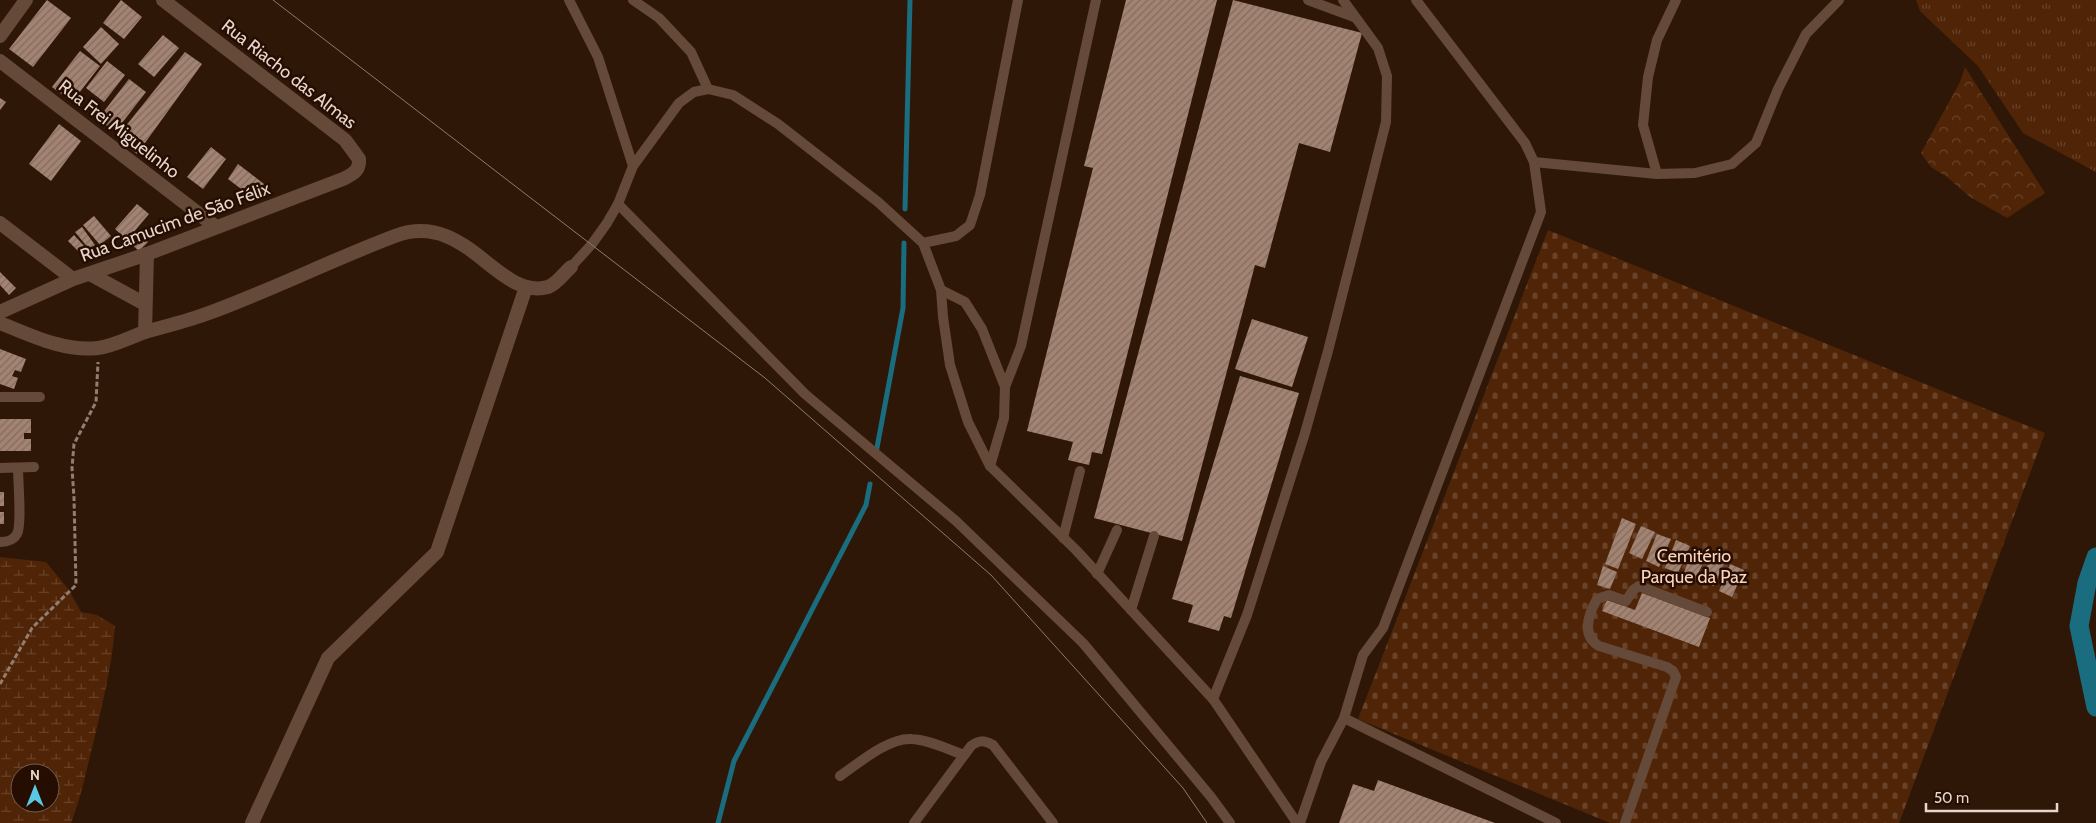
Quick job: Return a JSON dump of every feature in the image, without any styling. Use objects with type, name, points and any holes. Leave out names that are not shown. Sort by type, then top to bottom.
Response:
[{"type":"street","points":[[0,36],[26,0]]},
{"type":"street","name":"Rua Riacho das Almas","points":[[163,0],[345,140],[356,152],[360,165]]},
{"type":"street","name":"Rua Frei Miguelinho","points":[[0,60],[216,227]]},
{"type":"street","name":"Rua Camucim de São Félix","points":[[0,312],[73,279],[147,254],[343,179],[355,173],[360,165]]},
{"type":"street","points":[[0,223],[73,279]]},
{"type":"street","points":[[0,323],[68,346],[98,348],[205,314],[404,233],[440,233],[465,245],[508,278],[526,287],[548,287],[555,284],[571,267]]},
{"type":"street","points":[[145,332],[147,254]]},
{"type":"street","points":[[90,274],[145,304]]},
{"type":"street","points":[[252,823],[328,658],[437,552],[526,287]]},
{"type":"lane","points":[[569,0],[598,57],[632,166]]},
{"type":"lane","points":[[633,0],[659,18],[691,52],[708,90]]},
{"type":"lane","points":[[923,243],[956,236],[970,225],[980,195],[1018,0]]},
{"type":"lane","points":[[990,466],[1004,418],[1005,387],[1021,346],[1096,0]]},
{"type":"lane","points":[[1308,0],[1355,17]]},
{"type":"lane","points":[[1213,700],[1247,615],[1305,432],[1328,351],[1386,122],[1388,100],[1386,76],[1378,48],[1343,0]]},
{"type":"lane","points":[[1299,823],[1321,762],[1344,718],[1363,655],[1383,628],[1540,212],[1534,162],[1525,143],[1416,0]]},
{"type":"lane","points":[[1657,174],[1643,125],[1648,77],[1658,40],[1676,0]]},
{"type":"lane","points":[[1534,162],[1657,174],[1695,173],[1732,164],[1756,144],[1778,89],[1806,34],[1839,0]]},
{"type":"lane","points":[[571,267],[592,244],[618,204],[632,166],[680,103],[694,92],[708,90],[733,95],[771,120],[878,202],[923,243],[941,290],[942,317],[950,365],[968,422],[990,466],[1063,538],[1213,700],[1299,823]]},
{"type":"lane","points":[[618,204],[805,394],[956,521],[1083,642],[1211,797],[1230,823]]},
{"type":"lane","points":[[941,290],[965,302],[982,329],[1005,387]]},
{"type":"lane","points":[[0,397],[40,397]]},
{"type":"lane","points":[[0,468],[34,467]]},
{"type":"lane","points":[[0,542],[8,542],[13,539],[19,529],[18,468]]},
{"type":"lane","points":[[1063,538],[1080,471]]},
{"type":"lane","points":[[1097,574],[1117,530]]},
{"type":"lane","points":[[1131,610],[1154,536]]},
{"type":"lane","points":[[1626,823],[1676,677],[1673,671],[1667,667],[1599,646],[1592,642],[1588,634],[1588,618],[1597,599],[1609,595],[1626,601],[1633,590],[1639,586],[1707,612]]},
{"type":"lane","points":[[1344,718],[1556,823]]},
{"type":"lane","points":[[840,776],[893,741],[910,739],[924,741],[964,755]]},
{"type":"lane","points":[[914,823],[971,746],[978,741],[984,741],[993,745],[1053,823]]},
{"type":"path","points":[[0,684],[32,628],[76,585],[72,468],[74,444],[96,402],[98,348]]},
{"type":"green space","points":[[1916,0],[2096,0],[2096,172],[2023,133],[1978,66],[1920,11]]},
{"type":"green space","points":[[1965,67],[2045,193],[2007,218],[1970,197],[1947,177],[1931,167],[1921,153],[1960,82]]},
{"type":"green space","name":"Cemitério Parque da Paz","points":[[1548,230],[2045,433],[1899,823],[1610,823],[1358,719]]},
{"type":"green space","points":[[0,557],[46,562],[69,590],[81,612],[97,615],[115,626],[112,656],[103,700],[78,804],[71,823],[0,823]]},
{"type":"building","points":[[47,0],[71,18],[33,67],[9,49]]},
{"type":"building","points":[[121,0],[142,17],[124,39],[103,23]]},
{"type":"building","points":[[1126,0],[1217,0],[1102,454],[1092,452],[1089,465],[1068,460],[1073,442],[1027,431],[1093,168],[1084,166]]},
{"type":"building","points":[[1233,0],[1362,33],[1330,152],[1299,143],[1265,268],[1255,265],[1182,541],[1094,518]]},
{"type":"building","points":[[101,27],[119,44],[101,64],[83,47]]},
{"type":"building","points":[[163,35],[179,48],[154,77],[138,64]]},
{"type":"building","points":[[80,51],[100,66],[72,102],[52,87]]},
{"type":"building","points":[[185,52],[202,64],[137,154],[117,137]]},
{"type":"building","points":[[107,61],[125,75],[104,102],[86,88]]},
{"type":"building","points":[[129,79],[146,92],[115,132],[98,119]]},
{"type":"building","points":[[0,98],[6,102],[0,110]]},
{"type":"building","points":[[59,124],[81,141],[51,181],[29,164]]},
{"type":"building","points":[[211,147],[226,159],[203,189],[187,177]]},
{"type":"building","points":[[238,164],[264,184],[253,198],[228,179]]},
{"type":"building","points":[[137,204],[149,214],[127,240],[115,229]]},
{"type":"building","points":[[94,216],[111,236],[100,245],[83,225]]},
{"type":"building","points":[[82,227],[95,245],[89,249],[75,232]]},
{"type":"building","points":[[138,233],[148,242],[139,251],[129,242]]},
{"type":"building","points":[[74,235],[85,247],[79,252],[68,241]]},
{"type":"building","points":[[0,272],[16,288],[9,295],[0,285]]},
{"type":"building","points":[[1252,319],[1308,337],[1292,387],[1235,369]]},
{"type":"building","points":[[0,349],[26,359],[21,372],[15,370],[12,376],[18,378],[14,389],[0,384]]},
{"type":"building","points":[[1240,376],[1299,393],[1231,618],[1224,616],[1219,631],[1188,622],[1193,605],[1172,599]]},
{"type":"building","points":[[0,419],[31,419],[31,433],[24,433],[24,439],[31,439],[31,451],[0,451]]},
{"type":"building","points":[[0,492],[4,492],[4,506],[0,506]]},
{"type":"building","points":[[0,512],[4,512],[4,524],[0,524]]},
{"type":"building","points":[[1622,518],[1636,524],[1618,569],[1605,564]]},
{"type":"building","points":[[1641,526],[1655,532],[1642,559],[1629,553]]},
{"type":"building","points":[[1657,534],[1671,539],[1659,567],[1646,561]]},
{"type":"building","points":[[1676,540],[1690,546],[1678,573],[1665,568]]},
{"type":"building","points":[[1694,547],[1708,553],[1695,580],[1683,575]]},
{"type":"building","points":[[1712,553],[1726,559],[1714,586],[1701,581]]},
{"type":"building","points":[[1730,564],[1744,570],[1732,597],[1719,591]]},
{"type":"building","points":[[1603,566],[1617,572],[1610,589],[1597,585]]},
{"type":"building","points":[[1642,593],[1710,618],[1699,647],[1602,611],[1607,600],[1635,610]]},
{"type":"building","points":[[1378,780],[1495,823],[1339,823],[1353,784],[1374,791]]},
{"type":"waterway","points":[[905,209],[910,0]]},
{"type":"waterway","points":[[876,453],[903,308],[904,243]]},
{"type":"waterway","points":[[718,823],[734,761],[866,505],[870,484]]},
{"type":"waterway","points":[[2096,557],[2087,583],[2079,626],[2096,707]]},
{"type":"tram line","points":[[273,0],[765,378],[991,575],[1183,788],[1207,823]]}]
